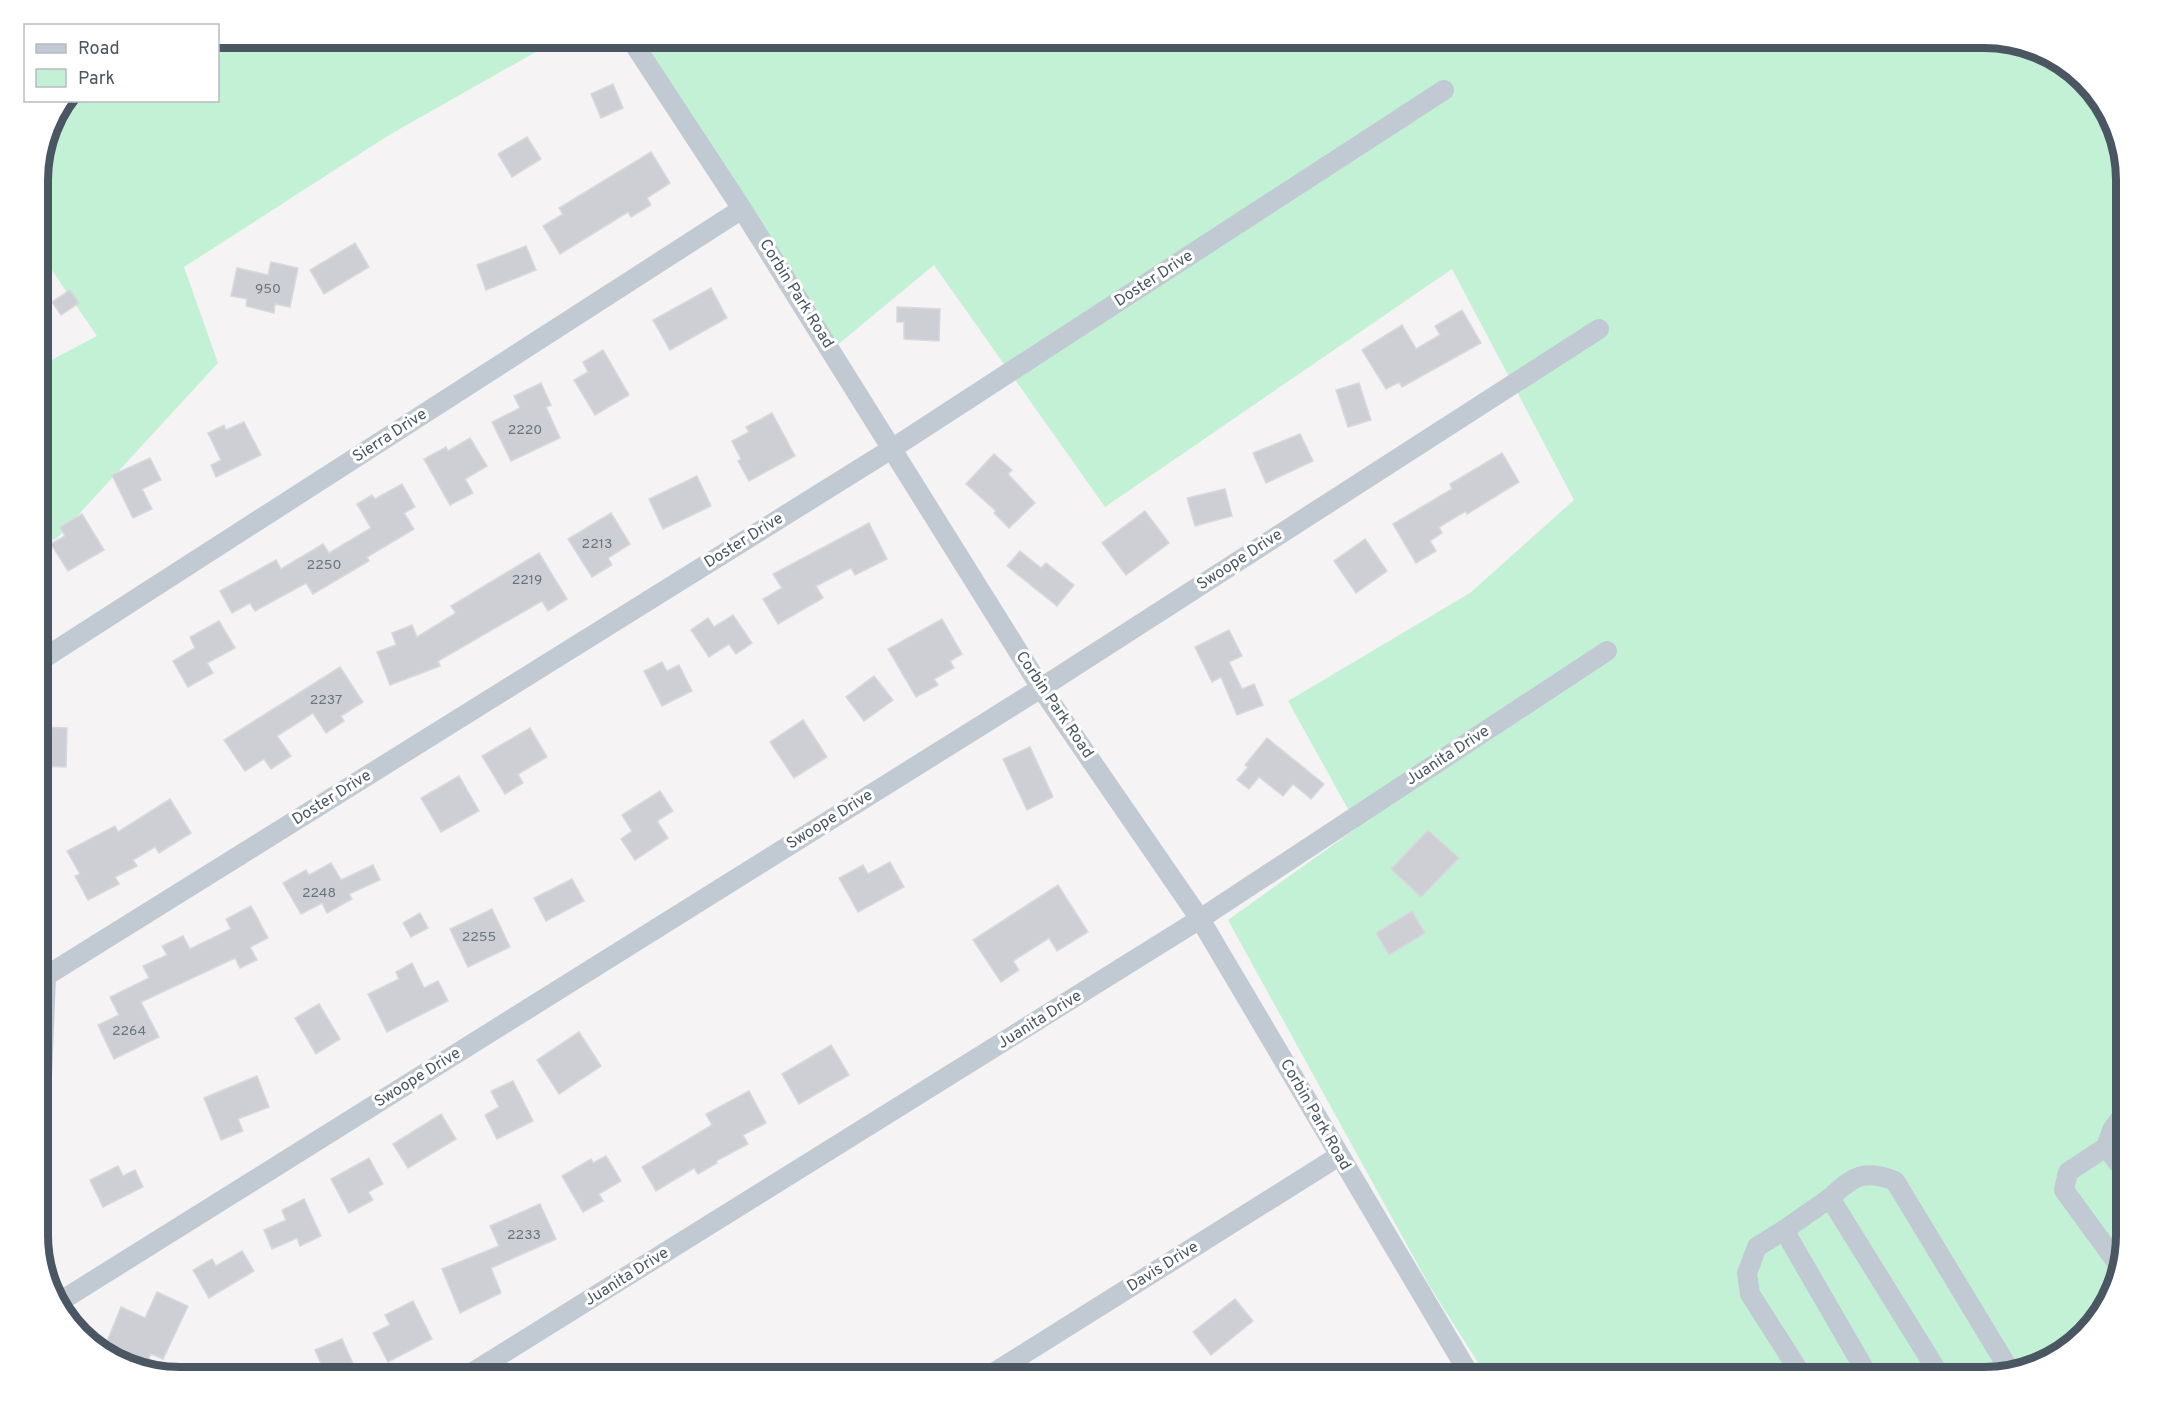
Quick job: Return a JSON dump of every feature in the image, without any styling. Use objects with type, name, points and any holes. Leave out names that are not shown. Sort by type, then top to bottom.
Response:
[{"type":"street","name":"Corbin Park Road","points":[[637,48],[742,209],[1041,688],[1200,919],[1465,1367]]},
{"type":"street","name":"Doster Drive","points":[[48,975],[893,448],[1444,90]]},
{"type":"street","name":"Sierra Drive","points":[[48,656],[742,209]]},
{"type":"street","name":"Swoope Drive","points":[[65,1299],[1041,688],[1599,329]]},
{"type":"street","name":"Juanita Drive","points":[[481,1367],[1200,919],[1607,651]]},
{"type":"street","points":[[2114,1258],[2064,1190],[2068,1172],[2106,1146],[2116,1125]]},
{"type":"street","points":[[2106,1146],[2116,1159]]},
{"type":"street","name":"Davis Drive","points":[[1003,1367],[1339,1156]]},
{"type":"street","points":[[1797,1367],[1750,1294],[1747,1273],[1757,1247],[1830,1198],[1851,1179],[1876,1174],[1895,1181],[2006,1365]]},
{"type":"street","points":[[1830,1198],[1935,1367]]},
{"type":"street","points":[[1784,1230],[1863,1367]]},
{"type":"green space","points":[[219,48],[543,48],[389,135],[184,267],[218,363],[56,539],[48,540],[48,362],[97,336],[48,265],[49,163],[58,129],[74,102],[219,102]]},
{"type":"green space","points":[[627,48],[1984,48],[2001,49],[2026,55],[2057,70],[2083,93],[2094,107],[2112,146],[2116,180],[2116,1235],[2112,1269],[2094,1308],[2071,1334],[2057,1345],[2018,1363],[2001,1366],[1481,1367],[1429,1285],[1228,920],[1358,827],[1288,701],[1470,593],[1574,500],[1452,269],[1105,507],[934,265],[830,351]]},
{"type":"building","points":[[613,84],[623,108],[601,118],[591,94]]},
{"type":"building","points":[[527,137],[541,159],[512,177],[498,154]]},
{"type":"building","points":[[651,152],[670,183],[647,198],[651,205],[631,217],[628,212],[560,254],[543,226],[563,214],[559,208]]},
{"type":"building","points":[[355,243],[369,267],[324,294],[310,270]]},
{"type":"building","points":[[526,246],[536,270],[486,290],[477,265]]},
{"type":"building","points":[[271,262],[298,268],[290,307],[275,304],[274,313],[246,306],[247,299],[231,296],[237,268],[268,275]]},
{"type":"building","points":[[711,288],[727,318],[670,350],[653,320]]},
{"type":"building","points":[[70,290],[79,303],[61,315],[52,302]]},
{"type":"building","points":[[897,307],[940,309],[939,341],[904,339],[904,322],[897,322]]},
{"type":"building","points":[[1462,310],[1481,343],[1402,387],[1399,382],[1386,389],[1362,350],[1402,325],[1416,349],[1440,335],[1435,326]]},
{"type":"building","points":[[603,350],[629,395],[595,415],[574,380],[588,372],[583,362]]},
{"type":"building","points":[[541,383],[551,405],[546,407],[560,438],[511,461],[492,422],[520,408],[514,396]]},
{"type":"building","points":[[1359,383],[1371,420],[1348,427],[1336,390]]},
{"type":"building","points":[[772,413],[795,456],[749,481],[738,461],[741,459],[732,441],[749,432],[746,427]]},
{"type":"building","points":[[244,422],[261,455],[216,477],[211,465],[221,460],[208,433],[224,425],[226,430]]},
{"type":"building","points":[[1300,434],[1313,461],[1266,483],[1253,453]]},
{"type":"building","points":[[470,438],[487,466],[465,479],[473,493],[450,505],[424,459],[446,447],[448,451]]},
{"type":"building","points":[[1502,453],[1519,482],[1467,514],[1466,511],[1439,527],[1442,533],[1430,541],[1436,551],[1416,563],[1393,524],[1452,489],[1450,484]]},
{"type":"building","points":[[994,454],[1012,470],[1008,474],[1035,503],[1009,528],[994,513],[996,511],[966,484]]},
{"type":"building","points":[[150,458],[161,480],[142,489],[152,509],[133,518],[112,475]]},
{"type":"building","points":[[697,476],[711,506],[663,529],[649,499]]},
{"type":"building","points":[[402,484],[415,507],[404,513],[414,529],[367,557],[369,561],[313,594],[306,583],[255,611],[250,603],[232,613],[220,591],[276,560],[281,569],[323,544],[329,553],[371,528],[357,504],[372,495],[375,499]]},
{"type":"building","points":[[1225,489],[1232,516],[1195,526],[1187,498]]},
{"type":"building","points":[[1145,511],[1169,543],[1126,575],[1102,543]]},
{"type":"building","points":[[611,513],[630,544],[608,558],[612,565],[592,577],[568,539]]},
{"type":"building","points":[[82,514],[104,550],[68,571],[51,544],[65,536],[60,527]]},
{"type":"building","points":[[869,523],[887,559],[855,575],[851,568],[816,586],[823,598],[778,624],[763,599],[782,588],[773,574]]},
{"type":"building","points":[[1365,539],[1387,571],[1356,593],[1334,561]]},
{"type":"building","points":[[1020,551],[1041,568],[1046,563],[1074,585],[1057,606],[1007,566]]},
{"type":"building","points":[[539,553],[567,599],[548,611],[542,601],[438,661],[440,666],[390,685],[377,652],[396,645],[392,633],[412,625],[417,637],[456,613],[451,606]]},
{"type":"building","points":[[733,615],[752,643],[736,654],[729,644],[709,657],[691,630],[708,618],[714,627]]},
{"type":"building","points":[[942,619],[962,654],[950,661],[954,668],[934,679],[938,685],[916,697],[888,649]]},
{"type":"building","points":[[219,621],[235,648],[207,663],[213,673],[188,687],[173,661],[195,648],[190,637]]},
{"type":"building","points":[[1229,630],[1242,656],[1229,662],[1242,689],[1254,684],[1263,705],[1237,715],[1221,677],[1212,682],[1195,647]]},
{"type":"building","points":[[662,662],[667,671],[679,665],[692,691],[662,706],[644,671]]},
{"type":"building","points":[[340,667],[363,702],[341,716],[344,721],[326,733],[313,713],[277,736],[291,756],[271,769],[264,759],[245,771],[224,740]]},
{"type":"building","points":[[874,676],[893,700],[864,721],[846,697]]},
{"type":"building","points":[[803,720],[827,757],[794,778],[770,742]]},
{"type":"building","points":[[48,727],[67,728],[66,767],[48,766]]},
{"type":"building","points":[[530,728],[547,757],[518,774],[523,783],[505,794],[482,756]]},
{"type":"building","points":[[1267,738],[1324,784],[1311,799],[1293,784],[1283,796],[1259,777],[1249,789],[1237,780],[1248,767],[1245,765]]},
{"type":"building","points":[[1030,747],[1053,797],[1027,810],[1003,759]]},
{"type":"building","points":[[459,776],[479,811],[441,832],[421,798]]},
{"type":"building","points":[[660,791],[673,811],[657,821],[668,838],[635,860],[621,839],[632,831],[622,815]]},
{"type":"building","points":[[170,799],[191,833],[159,853],[155,847],[133,860],[137,866],[115,877],[119,884],[88,900],[75,876],[80,874],[67,851],[115,826],[118,832]]},
{"type":"building","points":[[1428,830],[1459,858],[1421,897],[1391,869]]},
{"type":"building","points":[[890,862],[904,887],[858,912],[839,878],[863,865],[868,874]]},
{"type":"building","points":[[331,863],[341,880],[373,865],[380,880],[349,894],[352,899],[327,913],[322,903],[301,914],[283,883],[306,870],[309,875]]},
{"type":"building","points":[[572,879],[584,901],[546,921],[534,898]]},
{"type":"building","points":[[1058,885],[1088,932],[1057,951],[1049,938],[1013,961],[1019,970],[1001,982],[973,940]]},
{"type":"building","points":[[251,906],[268,938],[250,947],[257,960],[240,968],[235,958],[141,1002],[159,1037],[114,1059],[98,1025],[119,1015],[110,997],[149,978],[143,966],[167,955],[162,946],[183,936],[190,949],[231,929],[226,919]]},
{"type":"building","points":[[492,909],[510,947],[468,967],[450,929]]},
{"type":"building","points":[[1412,911],[1425,933],[1389,955],[1376,933]]},
{"type":"building","points":[[420,913],[428,928],[411,937],[403,923]]},
{"type":"building","points":[[412,963],[424,988],[438,981],[448,1001],[387,1032],[368,994],[399,979],[396,972]]},
{"type":"building","points":[[319,1004],[340,1039],[316,1054],[295,1018]]},
{"type":"building","points":[[579,1032],[601,1066],[559,1094],[537,1060]]},
{"type":"building","points":[[831,1045],[849,1075],[799,1104],[782,1074]]},
{"type":"building","points":[[257,1076],[269,1107],[238,1119],[243,1131],[221,1140],[204,1098]]},
{"type":"building","points":[[513,1081],[533,1121],[497,1139],[485,1115],[499,1107],[491,1091]]},
{"type":"building","points":[[749,1091],[766,1123],[743,1135],[748,1144],[716,1161],[717,1163],[698,1174],[694,1168],[656,1191],[642,1167],[712,1125],[706,1114]]},
{"type":"building","points":[[441,1114],[456,1139],[408,1168],[393,1144]]},
{"type":"building","points":[[606,1156],[621,1181],[599,1194],[603,1201],[583,1212],[562,1176],[591,1159],[593,1163]]},
{"type":"building","points":[[369,1158],[383,1184],[368,1192],[373,1200],[349,1213],[331,1179]]},
{"type":"building","points":[[118,1166],[123,1176],[135,1170],[143,1187],[103,1207],[90,1180]]},
{"type":"building","points":[[304,1199],[321,1236],[300,1246],[297,1238],[272,1249],[264,1230],[286,1220],[282,1210]]},
{"type":"building","points":[[540,1204],[556,1239],[491,1268],[501,1293],[460,1313],[442,1269],[499,1246],[490,1226]]},
{"type":"building","points":[[242,1251],[254,1271],[209,1298],[193,1270],[212,1259],[216,1266]]},
{"type":"building","points":[[157,1292],[188,1306],[163,1359],[151,1354],[146,1363],[106,1344],[121,1307],[145,1318]]},
{"type":"building","points":[[1235,1299],[1253,1321],[1211,1355],[1193,1332]]},
{"type":"building","points":[[413,1301],[432,1339],[388,1362],[373,1333],[390,1325],[385,1315]]},
{"type":"building","points":[[342,1339],[355,1367],[323,1367],[315,1350]]}]
